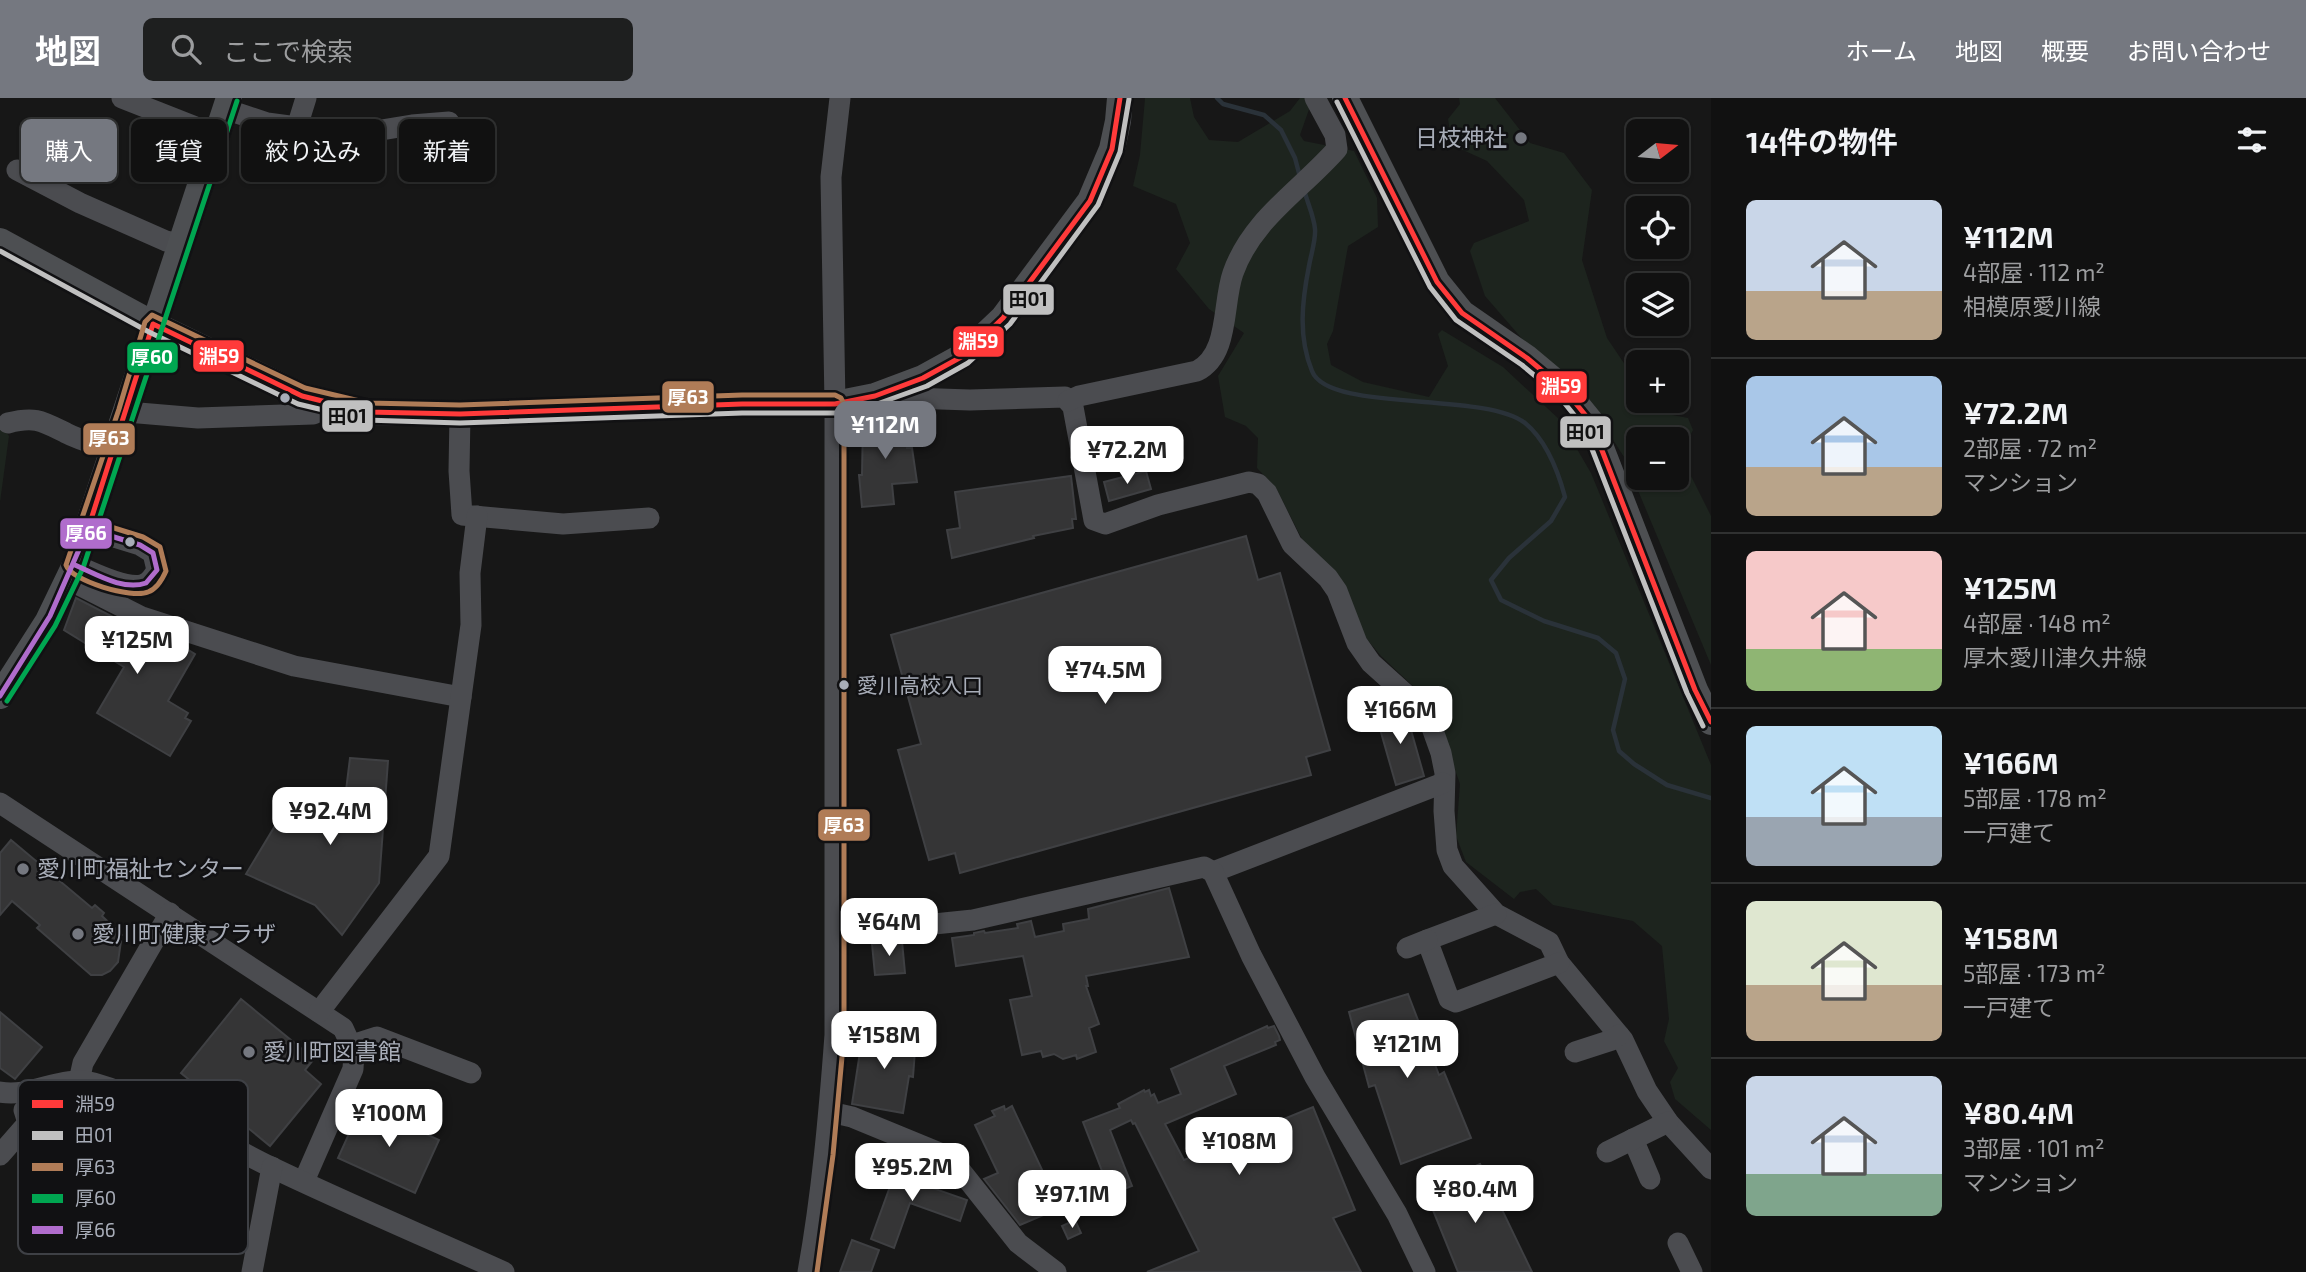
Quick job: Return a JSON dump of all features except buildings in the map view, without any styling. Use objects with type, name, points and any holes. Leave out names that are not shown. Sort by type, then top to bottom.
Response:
[{"type":"main road","points":[[0,241],[153,324],[302,396],[367,412],[460,414],[743,404],[835,404],[899,388],[962,356],[1003,318],[1090,201],[1112,149],[1120,98]]},
{"type":"main road","points":[[1345,98],[1437,282],[1462,313],[1536,365],[1564,389],[1591,422],[1695,690],[1711,722]]},
{"type":"main road","points":[[0,696],[48,621],[72,573],[200,182]]},
{"type":"street","points":[[122,98],[175,119]]},
{"type":"street","points":[[299,119],[306,98]]},
{"type":"street","points":[[808,1272],[830,1112],[835,1035],[835,404],[831,177],[840,98]]},
{"type":"street","points":[[1068,401],[1079,396],[1197,371],[1209,363],[1222,339],[1227,291],[1242,252],[1263,221],[1318,171],[1337,149],[1335,135],[1315,98]]},
{"type":"street","points":[[227,104],[259,119]]},
{"type":"street","points":[[17,170],[80,203],[166,241],[180,244]]},
{"type":"street","points":[[899,388],[910,398],[1065,397],[1073,407],[1094,520],[1105,524],[1158,505],[1249,482],[1258,484],[1267,493],[1292,544],[1328,578],[1337,591],[1357,643],[1371,663],[1411,699],[1431,725],[1445,773],[1443,783],[1447,850],[1453,866],[1496,914],[1549,942],[1559,963],[1581,986],[1619,1035],[1647,1091],[1668,1122],[1711,1169]]},
{"type":"street","points":[[127,412],[198,418],[313,414],[335,405]]},
{"type":"street","points":[[460,414],[459,471],[462,515],[563,524],[649,517]]},
{"type":"street","points":[[8,423],[27,418],[37,419],[67,434],[114,450]]},
{"type":"street","points":[[319,1012],[439,856],[471,625],[470,573],[477,516]]},
{"type":"street","points":[[72,573],[130,585],[143,585],[151,580],[157,570],[152,553],[140,545],[88,529]]},
{"type":"street","points":[[72,573],[142,617],[294,666],[461,697]]},
{"type":"street","points":[[1213,872],[1443,783]]},
{"type":"street","points":[[0,803],[343,1028],[354,1052],[354,1069],[304,1181]]},
{"type":"street","points":[[837,934],[973,920],[1204,867],[1213,872],[1251,955],[1315,1077],[1396,1214],[1425,1272]]},
{"type":"street","points":[[79,1080],[83,1063],[170,913]]},
{"type":"street","points":[[1407,948],[1496,914]]},
{"type":"street","points":[[1427,940],[1449,999],[1456,1002],[1559,963]]},
{"type":"street","points":[[1575,1052],[1612,1041],[1619,1035]]},
{"type":"street","points":[[352,1045],[377,1037],[471,1073]]},
{"type":"street","points":[[0,1093],[18,1094]]},
{"type":"street","points":[[830,1112],[852,1117],[953,1161],[1018,1243],[1056,1272]]},
{"type":"street","points":[[1606,1152],[1668,1122]]},
{"type":"street","points":[[0,1155],[18,1134]]},
{"type":"street","points":[[1633,1139],[1650,1178]]},
{"type":"street","points":[[248,1155],[504,1272]]},
{"type":"street","points":[[252,1272],[272,1167]]},
{"type":"shaded area","points":[[1145,98],[1190,98],[1194,117],[1209,140],[1238,142],[1290,111],[1300,98],[1313,98],[1300,135],[1304,141],[1354,151],[1377,198],[1378,227],[1348,246],[1333,331],[1327,344],[1331,365],[1363,382],[1429,397],[1448,366],[1438,334],[1442,330],[1503,367],[1560,420],[1591,473],[1711,765],[1711,1130],[1675,1099],[1670,1082],[1678,1068],[1664,1041],[1669,1019],[1662,946],[1633,921],[1553,905],[1536,889],[1520,892],[1514,899],[1466,862],[1456,836],[1460,784],[1432,704],[1381,656],[1365,637],[1340,577],[1302,539],[1276,488],[1257,468],[1258,438],[1246,426],[1225,417],[1218,376],[1244,333],[1209,309],[1176,269],[1190,243],[1176,204],[1133,186],[1140,155]]},
{"type":"shaded area","points":[[1459,98],[1495,98],[1530,143],[1564,153],[1592,190],[1582,260],[1607,338],[1626,366],[1626,413],[1662,413],[1688,418],[1693,430],[1689,437],[1689,427],[1626,427],[1626,462],[1585,396],[1524,341],[1485,296],[1470,251],[1474,243],[1529,221],[1524,200],[1487,161],[1452,145],[1448,119],[1460,104]]},
{"type":"shaded area","points":[[0,424],[9,436],[0,502]]},
{"type":"shaded area","points":[[1689,472],[1711,516],[1711,665],[1638,490],[1689,490]]},
{"type":"waterway","points":[[1217,98],[1223,104],[1264,115],[1281,130],[1295,158],[1300,177]]},
{"type":"waterway","points":[[1305,193],[1315,229],[1303,319],[1305,345],[1312,371],[1324,384],[1346,392],[1477,407],[1505,413],[1533,430],[1551,457],[1565,497],[1551,521],[1509,558],[1491,580],[1501,600],[1544,621],[1598,638],[1616,653],[1625,679],[1613,730],[1619,751],[1667,785],[1711,798]]},
{"type":"transit line","name":"淵59","points":[[88,529],[153,324],[302,396],[367,412],[460,414],[742,404],[835,404],[875,396],[923,378],[963,356],[1003,318],[1090,201],[1112,149],[1120,98]]},
{"type":"transit line","name":"淵59","points":[[1345,98],[1437,282],[1462,313],[1527,358],[1564,389],[1591,422],[1695,690],[1711,722]]},
{"type":"transit line","name":"田01","points":[[0,251],[149,332],[298,404],[365,420],[460,423],[742,413],[836,413],[877,404],[927,386],[968,363],[1010,324],[1098,205],[1120,152],[1129,99]]},
{"type":"transit line","name":"厚60","points":[[7,701],[55,626],[83,568],[237,101]]},
{"type":"transit line","name":"田01","points":[[1337,102],[1430,287],[1456,320],[1522,365],[1558,395],[1583,426],[1687,693],[1703,726]]},
{"type":"transit line","name":"厚63","points":[[98,523],[143,537],[160,547],[166,571],[154,589],[140,594],[116,591],[79,577],[66,565],[119,409],[145,322],[152,315],[305,388],[368,403],[460,405],[742,395],[835,395],[841,398],[844,404],[844,1035],[833,1155],[817,1272]]},
{"type":"transit line","name":"厚66","points":[[0,696],[50,616],[88,529],[140,545],[153,553],[157,570],[146,583],[128,585],[75,565]]},
{"type":"place","name":"日枝神社","points":[[1521,138]]},
{"type":"place","name":"愛川高校入口","points":[[844,685]]},
{"type":"place","name":"愛川町福祉センター","points":[[23,869]]},
{"type":"place","name":"愛川町健康プラザ","points":[[78,934]]},
{"type":"place","name":"愛川町図書館","points":[[249,1052]]}]
